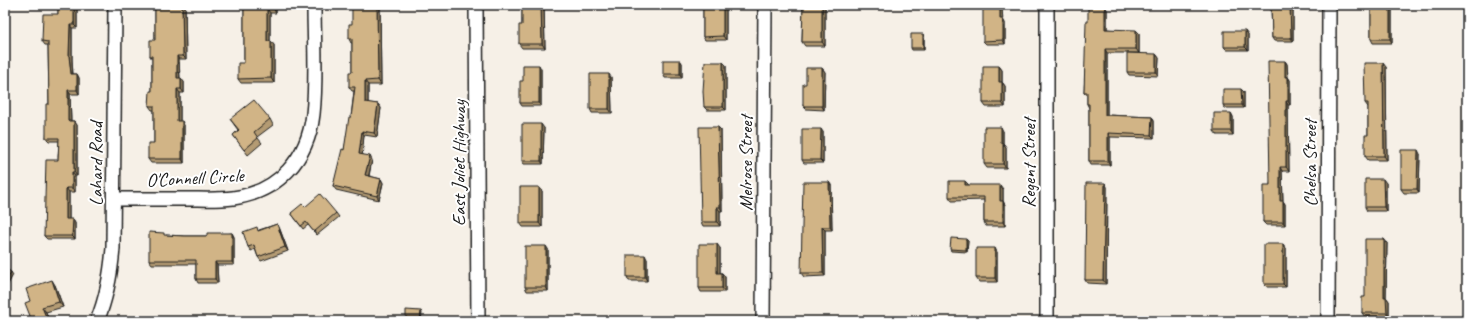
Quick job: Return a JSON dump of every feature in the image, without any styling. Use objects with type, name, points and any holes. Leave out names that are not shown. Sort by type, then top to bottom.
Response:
[{"type":"street","name":"Lahard Road","points":[[97,321],[105,301],[112,265],[115,199],[114,5]]},
{"type":"street","name":"O'Connell Circle","points":[[115,199],[232,198],[254,194],[266,189],[285,175],[297,162],[310,132],[313,114],[314,5]]},
{"type":"street","name":"East Joliet Highway","points":[[476,5],[478,321]]},
{"type":"street","name":"Melrose Street","points":[[763,321],[765,5]]},
{"type":"street","name":"Regent Street","points":[[1047,321],[1048,5]]},
{"type":"street","name":"Chelsa Street","points":[[1328,321],[1329,5]]},
{"type":"building","points":[[58,5],[74,5],[74,25],[70,25],[69,56],[71,74],[77,74],[77,90],[68,90],[68,121],[74,121],[74,172],[72,172],[72,188],[66,188],[66,219],[73,219],[72,236],[44,236],[46,160],[58,160],[59,138],[46,138],[46,104],[49,104],[48,42],[42,41],[43,14],[58,14]]},
{"type":"building","points":[[155,5],[182,5],[183,56],[177,56],[177,78],[181,78],[181,89],[177,89],[177,121],[182,121],[182,159],[148,159],[148,143],[154,143],[154,106],[149,106],[150,91],[152,91],[152,56],[150,56],[150,40],[155,40]]},
{"type":"building","points":[[244,5],[273,5],[273,8],[267,8],[267,41],[271,41],[271,78],[238,79],[238,63],[244,63]]},
{"type":"building","points":[[352,5],[377,5],[378,80],[365,81],[365,102],[378,104],[374,133],[362,131],[359,154],[370,156],[365,175],[381,179],[377,196],[333,186],[342,149],[344,150],[349,117],[351,117],[355,87],[349,87],[349,72],[352,72],[352,39],[349,39],[349,24],[352,24]]},
{"type":"building","points":[[522,5],[541,5],[542,44],[519,44],[519,25],[522,25]]},
{"type":"building","points":[[703,5],[723,5],[723,36],[703,37]]},
{"type":"building","points":[[803,5],[822,5],[822,42],[802,42]]},
{"type":"building","points":[[983,5],[1000,5],[1000,19],[1003,19],[1003,40],[983,41]]},
{"type":"building","points":[[1271,5],[1290,5],[1291,38],[1272,38]]},
{"type":"building","points":[[1371,5],[1390,5],[1390,39],[1371,39]]},
{"type":"building","points":[[1088,6],[1105,6],[1105,29],[1136,30],[1136,49],[1105,49],[1105,115],[1152,117],[1151,135],[1108,133],[1108,161],[1089,161],[1089,104],[1087,104],[1087,92],[1084,92],[1086,22],[1088,22]]},
{"type":"building","points":[[1224,31],[1245,31],[1245,47],[1224,47]]},
{"type":"building","points":[[911,34],[923,34],[923,48],[911,48]]},
{"type":"building","points":[[1127,53],[1156,54],[1156,72],[1127,72]]},
{"type":"building","points":[[663,60],[680,60],[680,74],[663,74]]},
{"type":"building","points":[[1268,61],[1285,61],[1285,77],[1288,77],[1288,101],[1286,101],[1286,167],[1280,167],[1280,201],[1283,201],[1283,222],[1263,222],[1263,185],[1270,185]]},
{"type":"building","points":[[705,62],[723,62],[723,107],[704,107],[703,91]]},
{"type":"building","points":[[1364,63],[1383,63],[1384,156],[1365,156],[1365,135],[1368,135],[1368,103],[1365,103]]},
{"type":"building","points":[[523,65],[539,65],[539,103],[520,103],[520,81],[523,81]]},
{"type":"building","points":[[983,66],[999,66],[999,82],[1002,82],[1002,103],[983,103]]},
{"type":"building","points":[[806,68],[822,68],[822,106],[803,106],[803,84],[806,84]]},
{"type":"building","points":[[590,74],[609,74],[609,109],[590,109]]},
{"type":"building","points":[[1223,89],[1241,89],[1242,105],[1223,105]]},
{"type":"building","points":[[254,100],[270,119],[254,132],[258,138],[244,150],[233,135],[239,130],[230,119]]},
{"type":"building","points":[[1214,113],[1231,113],[1231,131],[1214,131]]},
{"type":"building","points":[[522,124],[541,124],[541,161],[522,161]]},
{"type":"building","points":[[699,127],[718,127],[720,207],[717,207],[717,222],[701,222]]},
{"type":"building","points":[[984,127],[1001,127],[1003,164],[984,164]]},
{"type":"building","points":[[802,129],[821,129],[820,160],[802,160]]},
{"type":"building","points":[[1401,150],[1418,150],[1417,189],[1401,189]]},
{"type":"building","points":[[1365,179],[1383,179],[1384,207],[1365,207]]},
{"type":"building","points":[[949,181],[965,181],[965,185],[1000,185],[1000,201],[1003,201],[1003,222],[984,222],[984,197],[949,197]]},
{"type":"building","points":[[803,182],[829,182],[830,227],[822,227],[823,273],[801,273]]},
{"type":"building","points":[[1086,183],[1105,183],[1103,280],[1085,280]]},
{"type":"building","points":[[520,187],[539,187],[539,223],[520,223]]},
{"type":"building","points":[[320,194],[336,213],[314,232],[306,222],[301,226],[291,213],[302,204],[305,207]]},
{"type":"building","points":[[277,224],[285,247],[258,257],[254,245],[248,247],[243,232],[257,227],[258,231]]},
{"type":"building","points":[[149,232],[164,233],[164,235],[185,236],[207,236],[207,233],[232,233],[232,262],[215,262],[215,279],[196,279],[196,260],[149,260]]},
{"type":"building","points":[[951,238],[966,239],[966,250],[950,249]]},
{"type":"building","points":[[1365,239],[1384,239],[1384,297],[1386,297],[1387,313],[1362,313],[1362,297],[1365,297]]},
{"type":"building","points":[[699,244],[717,244],[717,273],[722,273],[722,288],[699,288]]},
{"type":"building","points":[[1264,244],[1283,244],[1283,284],[1264,284]]},
{"type":"building","points":[[525,246],[546,246],[546,287],[525,287]]},
{"type":"building","points":[[976,248],[995,248],[995,278],[976,278]]},
{"type":"building","points":[[627,255],[645,255],[645,277],[627,277]]},
{"type":"building","points":[[5,268],[11,272],[5,282]]},
{"type":"building","points":[[52,280],[59,302],[42,307],[46,317],[32,321],[25,303],[30,301],[26,289]]},
{"type":"building","points":[[406,310],[421,311],[420,321],[406,321]]},
{"type":"building","points":[[652,317],[667,317],[667,321],[652,321]]}]
